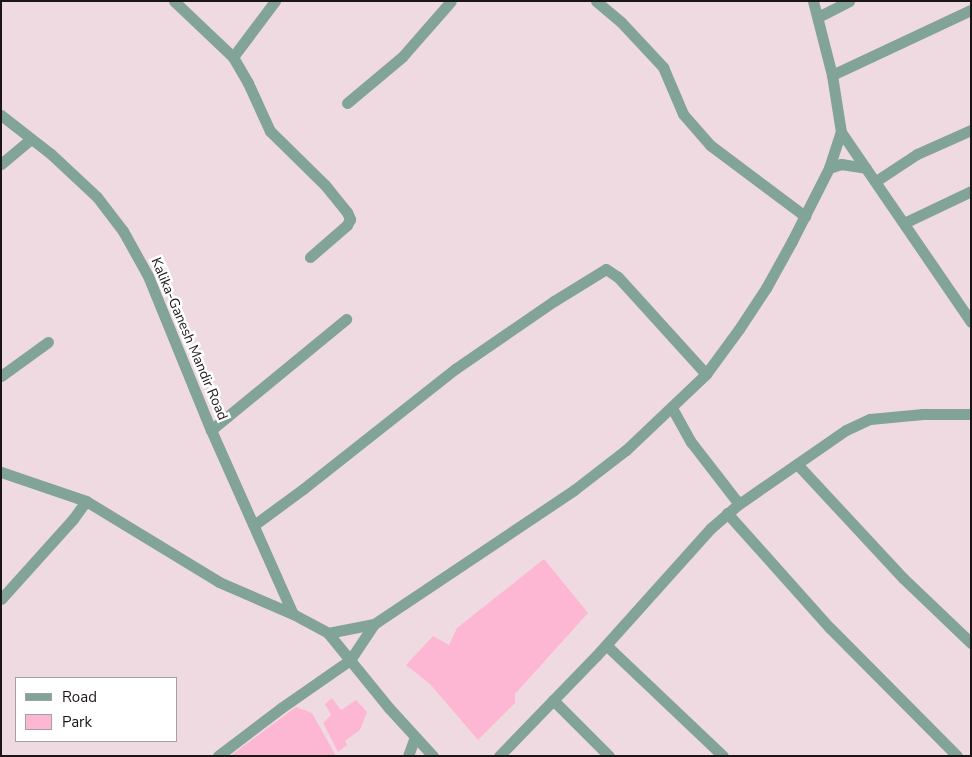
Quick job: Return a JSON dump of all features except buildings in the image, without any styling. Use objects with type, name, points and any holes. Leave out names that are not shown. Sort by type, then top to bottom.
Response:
[{"type":"street","points":[[174,1],[233,58],[248,83],[270,131],[325,185],[350,219],[348,225],[310,257]]},
{"type":"street","points":[[233,58],[275,1]]},
{"type":"street","points":[[347,103],[402,57],[450,1]]},
{"type":"street","points":[[596,1],[621,22],[663,67],[683,114],[710,145],[805,216]]},
{"type":"street","points":[[814,1],[832,75],[841,132],[971,322]]},
{"type":"street","points":[[818,17],[849,1]]},
{"type":"street","points":[[832,75],[971,10]]},
{"type":"street","name":"Kalika-Ganesh Mandir Road","points":[[1,115],[31,138],[97,197],[123,231],[148,276],[211,430],[293,614]]},
{"type":"street","points":[[876,181],[917,154],[971,130]]},
{"type":"street","points":[[218,756],[281,708],[350,660],[374,624],[574,490],[626,450],[706,374],[766,288],[829,168],[841,132]]},
{"type":"street","points":[[1,164],[31,138]]},
{"type":"street","points":[[829,168],[841,164],[866,168]]},
{"type":"street","points":[[904,223],[971,191]]},
{"type":"street","points":[[254,525],[303,489],[455,369],[554,301],[606,269],[618,277],[706,374]]},
{"type":"street","points":[[211,430],[346,319]]},
{"type":"street","points":[[1,376],[48,342]]},
{"type":"street","points":[[672,408],[691,442],[739,504]]},
{"type":"street","points":[[499,756],[606,646],[691,549],[727,513],[739,504],[846,430],[870,419],[923,414],[971,414]]},
{"type":"street","points":[[797,464],[903,578],[971,643]]},
{"type":"street","points":[[1,472],[86,501],[219,582],[293,614],[328,633],[433,756]]},
{"type":"street","points":[[1,599],[73,519],[86,501]]},
{"type":"street","points":[[727,513],[830,628],[957,756]]},
{"type":"street","points":[[328,633],[374,624]]},
{"type":"street","points":[[606,646],[723,756]]},
{"type":"street","points":[[553,700],[609,756]]},
{"type":"street","points":[[408,756],[415,737]]},
{"type":"green space","points":[[544,559],[588,613],[515,694],[515,703],[478,740],[430,684],[406,665],[433,636],[449,645],[457,628]]},
{"type":"green space","points":[[332,698],[341,710],[356,700],[367,712],[360,730],[345,741],[347,745],[338,752],[323,723],[331,715],[325,704]]},
{"type":"green space","points":[[296,707],[312,713],[336,756],[230,756]]}]
